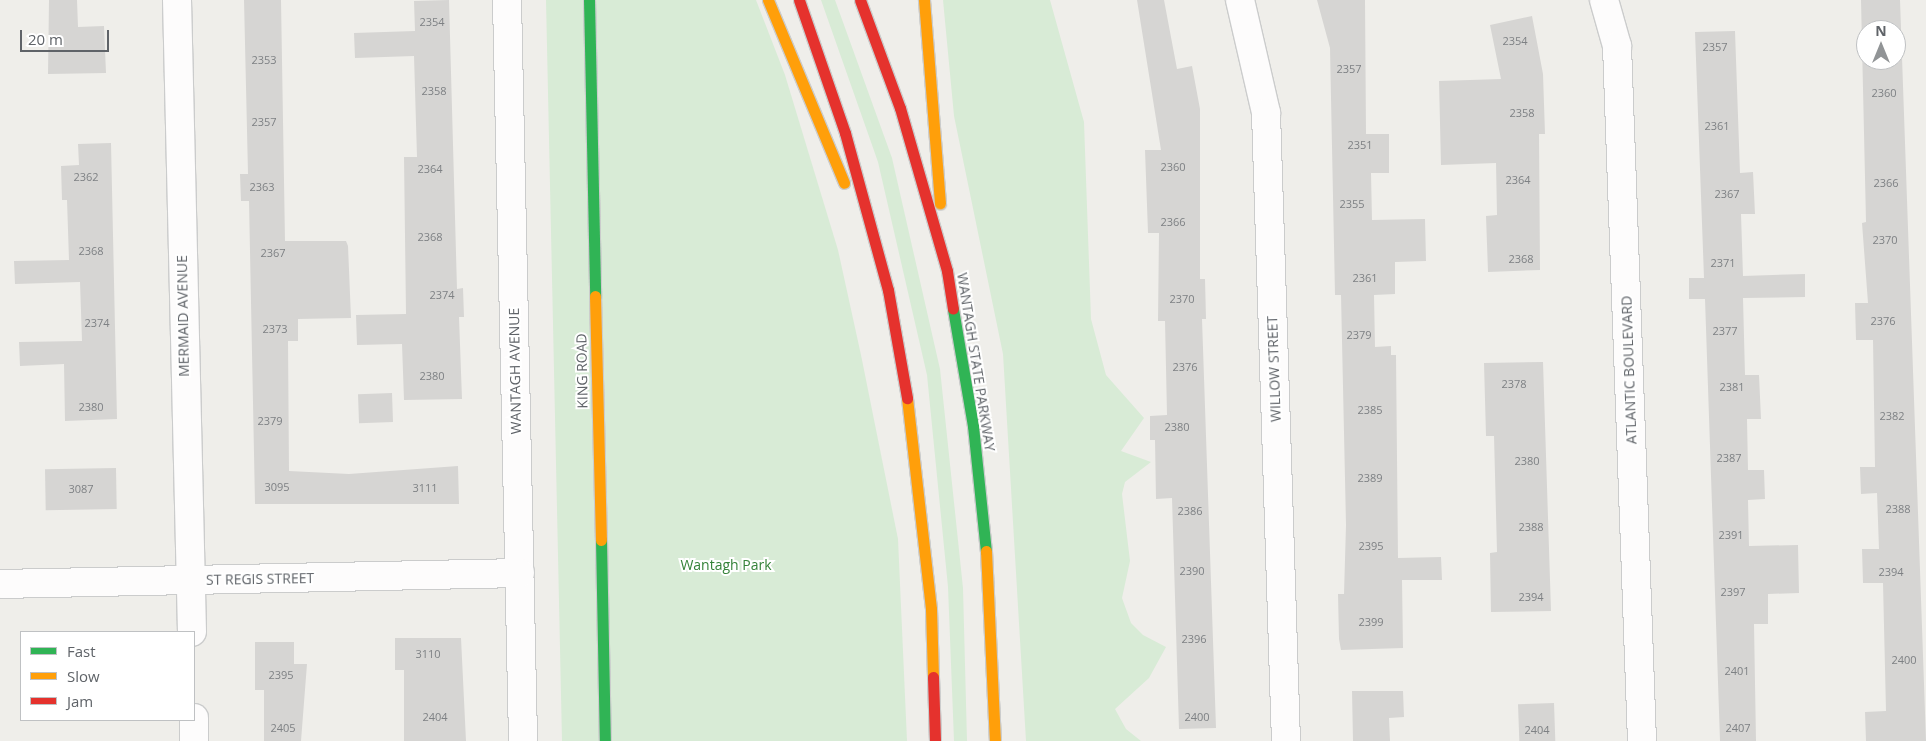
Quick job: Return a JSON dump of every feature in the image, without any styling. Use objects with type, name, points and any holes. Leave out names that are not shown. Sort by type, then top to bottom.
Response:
[{"type":"main road","name":"KING ROAD","points":[[589,0],[605,741]]},
{"type":"main road","points":[[768,0],[888,290]]},
{"type":"main road","points":[[800,0],[845,133],[888,290],[913,434],[931,609],[935,741]]},
{"type":"main road","name":"WANTAGH STATE PARKWAY","points":[[860,0],[900,108],[946,271],[973,426],[991,605],[995,741]]},
{"type":"main road","points":[[924,0],[946,271]]},
{"type":"street","name":"MERMAID AVENUE","points":[[177,0],[192,631]]},
{"type":"street","name":"WANTAGH AVENUE","points":[[507,0],[523,741]]},
{"type":"street","name":"WILLOW STREET","points":[[1240,0],[1266,113],[1286,741]]},
{"type":"street","name":"ATLANTIC BOULEVARD","points":[[1604,0],[1617,46],[1642,741]]},
{"type":"street","name":"ST REGIS STREET","points":[[0,584],[520,573]]},
{"type":"street","points":[[194,721],[194,741]]},
{"type":"green space","name":"Wantagh Park","points":[[546,0],[756,0],[785,75],[838,250],[861,355],[898,539],[907,741],[562,741]]},
{"type":"green space","points":[[821,0],[835,0],[892,158],[940,369],[963,588],[967,741],[954,741],[948,587],[927,375],[878,162]]},
{"type":"green space","points":[[943,0],[1050,0],[1084,122],[1091,319],[1106,375],[1144,418],[1121,451],[1151,462],[1125,482],[1122,494],[1130,561],[1122,598],[1131,623],[1143,635],[1166,647],[1149,678],[1115,709],[1126,729],[1141,741],[1026,741],[1003,354],[954,116]]},
{"type":"building","points":[[49,0],[77,0],[78,27],[104,26],[106,73],[48,74]]},
{"type":"building","points":[[244,0],[281,0],[285,241],[346,241],[348,246],[351,318],[298,319],[298,341],[288,341],[289,471],[349,474],[458,466],[459,504],[255,504],[249,201],[241,201],[240,174],[248,174]]},
{"type":"building","points":[[449,0],[457,289],[463,288],[464,317],[459,317],[462,399],[404,400],[402,344],[357,345],[356,315],[406,314],[404,157],[417,157],[414,56],[355,58],[354,33],[415,31],[414,1]]},
{"type":"building","points":[[1137,0],[1164,0],[1177,69],[1192,66],[1200,109],[1200,279],[1205,279],[1206,319],[1202,319],[1216,728],[1179,729],[1172,498],[1156,499],[1155,440],[1150,440],[1150,416],[1167,415],[1165,321],[1158,321],[1159,233],[1148,233],[1145,150],[1161,150]]},
{"type":"building","points":[[1317,0],[1365,0],[1366,134],[1389,134],[1389,173],[1371,173],[1372,220],[1425,219],[1426,261],[1395,262],[1395,294],[1374,295],[1375,347],[1391,346],[1391,355],[1396,355],[1398,558],[1441,557],[1442,580],[1402,580],[1403,648],[1341,650],[1339,639],[1338,594],[1344,594],[1346,525],[1341,295],[1335,295],[1330,48]]},
{"type":"building","points":[[1861,0],[1900,0],[1901,20],[1861,20]]},
{"type":"building","points":[[1532,16],[1543,74],[1545,134],[1539,134],[1540,270],[1488,272],[1486,216],[1497,215],[1496,163],[1441,165],[1439,81],[1501,79],[1490,25]]},
{"type":"building","points":[[1735,31],[1740,173],[1753,172],[1755,214],[1741,214],[1743,276],[1805,274],[1805,297],[1743,298],[1745,375],[1759,375],[1761,419],[1747,419],[1748,470],[1764,470],[1765,499],[1748,500],[1749,546],[1798,545],[1799,593],[1768,594],[1768,624],[1754,624],[1756,741],[1720,741],[1705,299],[1689,299],[1689,278],[1704,278],[1695,32]]},
{"type":"building","points":[[1863,70],[1902,70],[1926,741],[1866,741],[1865,712],[1886,711],[1883,583],[1863,583],[1862,549],[1879,549],[1877,493],[1861,494],[1860,467],[1875,467],[1873,340],[1856,340],[1855,303],[1868,303],[1862,223],[1866,222]]},
{"type":"building","points":[[111,143],[117,419],[65,421],[64,364],[20,366],[19,342],[82,341],[80,282],[15,284],[14,261],[69,260],[67,200],[62,200],[61,166],[79,165],[78,144]]},
{"type":"building","points":[[1543,362],[1551,611],[1491,612],[1490,553],[1497,552],[1494,436],[1486,436],[1484,363]]},
{"type":"building","points":[[392,393],[393,422],[359,423],[358,394]]},
{"type":"building","points":[[116,468],[117,509],[46,510],[45,469]]},
{"type":"building","points":[[395,638],[461,638],[466,741],[404,741],[404,670],[395,670]]},
{"type":"building","points":[[255,642],[294,642],[294,664],[307,664],[301,741],[264,741],[264,690],[255,690]]},
{"type":"building","points":[[1352,691],[1403,691],[1404,717],[1389,718],[1390,741],[1353,741]]},
{"type":"building","points":[[1554,703],[1555,741],[1519,741],[1518,704]]},
{"type":"traffic: fast","points":[[589,0],[595,296]]},
{"type":"traffic: fast","points":[[953,309],[973,426],[986,551]]},
{"type":"traffic: fast","points":[[601,540],[605,741]]},
{"type":"traffic: slow","points":[[768,0],[844,183]]},
{"type":"traffic: slow","points":[[924,0],[940,203]]},
{"type":"traffic: slow","points":[[595,296],[601,540]]},
{"type":"traffic: slow","points":[[907,398],[931,609],[933,677]]},
{"type":"traffic: slow","points":[[986,551],[995,741]]},
{"type":"traffic: jam","points":[[799,0],[845,133],[888,290],[907,398]]},
{"type":"traffic: jam","points":[[860,0],[900,108],[947,271],[953,309]]},
{"type":"traffic: jam","points":[[933,677],[935,741]]}]
